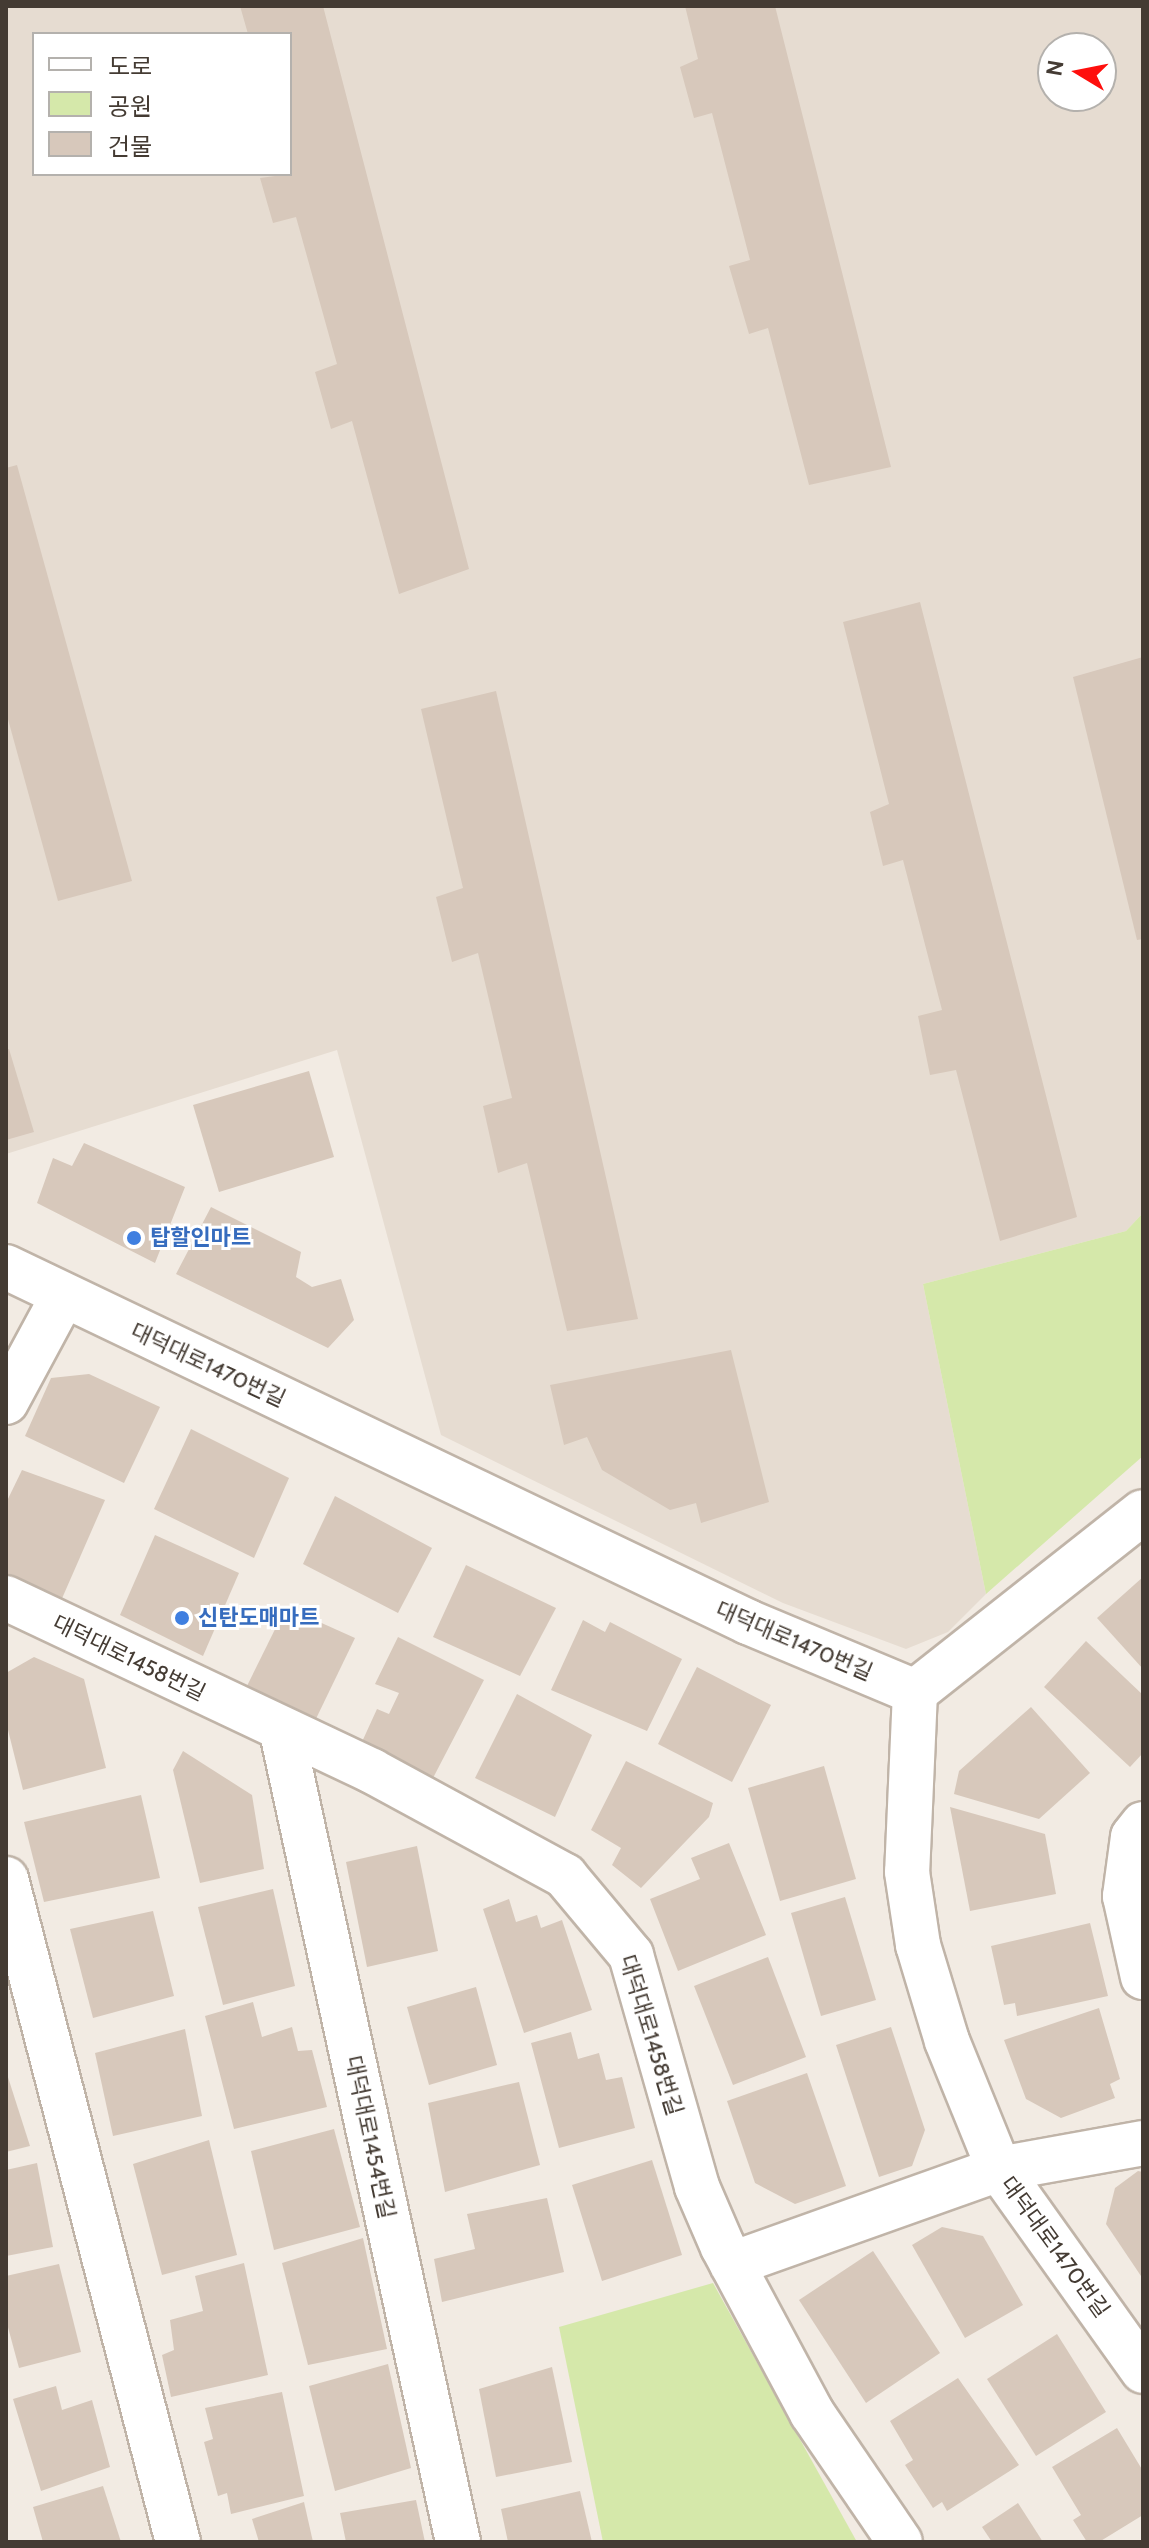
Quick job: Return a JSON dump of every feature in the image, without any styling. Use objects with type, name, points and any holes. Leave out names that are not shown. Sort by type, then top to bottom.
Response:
[{"type":"street","name":"대덕대로1470번길","points":[[6,1267],[748,1622],[915,1692],[907,1872],[918,1945],[947,2041],[999,2169],[1143,2371]]},
{"type":"street","points":[[6,1402],[63,1296]]},
{"type":"street","points":[[915,1692],[1143,1512]]},
{"type":"street","name":"대덕대로1458번길","points":[[6,1598],[282,1732],[372,1771],[565,1876],[631,1955],[697,2187],[732,2264],[812,2413],[900,2542]]},
{"type":"street","name":"대덕대로1454번길","points":[[282,1732],[458,2542]]},
{"type":"street","points":[[1143,1824],[1133,1837],[1125,1896],[1143,1977]]},
{"type":"street","points":[[6,1879],[178,2542]]},
{"type":"street","points":[[732,2264],[999,2169],[1143,2143]]},
{"type":"shaded area","points":[[6,6],[1143,6],[1143,1213],[1126,1231],[923,1284],[986,1594],[948,1632],[906,1649],[783,1603],[441,1435],[337,1050],[6,1154]]},
{"type":"green space","points":[[1143,1213],[1143,1456],[986,1594],[923,1284],[1126,1231]]},
{"type":"green space","points":[[713,2283],[857,2542],[603,2542],[559,2327]]},
{"type":"building","points":[[240,6],[323,6],[469,569],[399,594],[352,421],[331,429],[315,372],[337,364],[296,217],[273,223],[260,178],[292,176],[292,32],[247,32]]},
{"type":"building","points":[[685,6],[775,6],[891,467],[809,485],[768,328],[749,334],[729,266],[750,260],[712,113],[694,118],[680,67],[698,59]]},
{"type":"building","points":[[17,465],[132,881],[58,901],[6,712],[6,468]]},
{"type":"building","points":[[920,602],[1077,1217],[1000,1241],[956,1070],[930,1075],[918,1016],[942,1010],[903,860],[883,866],[870,812],[889,804],[843,622]]},
{"type":"building","points":[[1143,657],[1143,939],[1137,940],[1073,677]]},
{"type":"building","points":[[496,691],[638,1319],[567,1331],[527,1163],[498,1173],[483,1106],[512,1098],[478,953],[452,962],[436,897],[463,888],[421,709]]},
{"type":"building","points":[[9,1049],[34,1132],[6,1140],[6,1050]]},
{"type":"building","points":[[309,1071],[334,1157],[219,1192],[193,1105]]},
{"type":"building","points":[[84,1143],[185,1187],[155,1263],[37,1203],[53,1158],[72,1166]]},
{"type":"building","points":[[211,1207],[301,1252],[296,1277],[312,1287],[341,1279],[354,1320],[328,1348],[176,1274]]},
{"type":"building","points":[[731,1350],[769,1502],[701,1523],[696,1503],[670,1510],[602,1470],[587,1437],[564,1445],[550,1385]]},
{"type":"building","points":[[89,1374],[160,1407],[124,1483],[25,1436],[51,1378]]},
{"type":"building","points":[[191,1429],[289,1478],[254,1558],[154,1509]]},
{"type":"building","points":[[22,1470],[105,1500],[60,1603],[6,1577],[6,1503]]},
{"type":"building","points":[[335,1496],[432,1548],[398,1613],[303,1564]]},
{"type":"building","points":[[155,1535],[239,1573],[203,1656],[120,1615]]},
{"type":"building","points":[[466,1565],[556,1608],[520,1676],[433,1637]]},
{"type":"building","points":[[1143,1577],[1143,1669],[1097,1618]]},
{"type":"building","points":[[286,1607],[355,1638],[312,1727],[244,1692]]},
{"type":"building","points":[[583,1620],[605,1632],[610,1622],[682,1659],[647,1731],[551,1690]]},
{"type":"building","points":[[398,1637],[484,1680],[433,1778],[361,1744],[377,1709],[389,1714],[399,1693],[375,1684]]},
{"type":"building","points":[[1086,1641],[1143,1695],[1143,1753],[1130,1767],[1044,1687]]},
{"type":"building","points":[[34,1657],[84,1679],[106,1768],[23,1790],[6,1722],[6,1673]]},
{"type":"building","points":[[697,1667],[771,1705],[732,1782],[658,1744]]},
{"type":"building","points":[[517,1694],[592,1735],[555,1817],[475,1778]]},
{"type":"building","points":[[1031,1707],[1090,1773],[1039,1819],[954,1794],[959,1771]]},
{"type":"building","points":[[183,1751],[252,1795],[264,1869],[200,1883],[173,1770]]},
{"type":"building","points":[[626,1761],[713,1803],[709,1817],[641,1888],[612,1865],[621,1848],[591,1830]]},
{"type":"building","points":[[824,1766],[856,1879],[780,1901],[748,1788]]},
{"type":"building","points":[[141,1795],[160,1878],[44,1902],[24,1822]]},
{"type":"building","points":[[950,1807],[1045,1834],[1056,1894],[970,1911]]},
{"type":"building","points":[[729,1843],[766,1935],[678,1971],[650,1899],[700,1879],[691,1858]]},
{"type":"building","points":[[417,1846],[438,1951],[367,1967],[346,1862]]},
{"type":"building","points":[[273,1889],[295,1986],[223,2005],[198,1907]]},
{"type":"building","points":[[845,1897],[876,2000],[821,2016],[791,1913]]},
{"type":"building","points":[[509,1899],[516,1922],[537,1915],[541,1928],[562,1920],[592,2010],[524,2033],[483,1909]]},
{"type":"building","points":[[153,1911],[174,1996],[93,2018],[70,1929]]},
{"type":"building","points":[[1090,1923],[1108,1996],[1017,2016],[1015,2003],[1004,2005],[991,1946]]},
{"type":"building","points":[[768,1957],[806,2057],[733,2085],[694,1986]]},
{"type":"building","points":[[476,1987],[497,2065],[429,2085],[407,2007]]},
{"type":"building","points":[[253,2002],[262,2037],[292,2027],[298,2051],[312,2050],[327,2107],[234,2129],[205,2016]]},
{"type":"building","points":[[1099,2008],[1120,2079],[1110,2084],[1115,2098],[1061,2118],[1026,2099],[1004,2040]]},
{"type":"building","points":[[891,2027],[925,2130],[912,2166],[879,2177],[836,2045]]},
{"type":"building","points":[[185,2029],[202,2116],[113,2136],[95,2053]]},
{"type":"building","points":[[571,2032],[578,2059],[599,2053],[606,2080],[622,2077],[635,2128],[559,2148],[531,2043]]},
{"type":"building","points":[[6,2071],[30,2146],[6,2152]]},
{"type":"building","points":[[807,2073],[846,2186],[795,2204],[755,2183],[727,2101]]},
{"type":"building","points":[[519,2082],[540,2165],[445,2192],[428,2103]]},
{"type":"building","points":[[334,2129],[360,2227],[274,2250],[251,2151]]},
{"type":"building","points":[[209,2140],[237,2255],[162,2275],[133,2164]]},
{"type":"building","points":[[652,2160],[682,2255],[602,2281],[572,2185]]},
{"type":"building","points":[[37,2163],[53,2247],[6,2256],[6,2170]]},
{"type":"building","points":[[1138,2171],[1143,2172],[1143,2279],[1106,2224],[1115,2188]]},
{"type":"building","points":[[547,2198],[564,2272],[442,2302],[434,2259],[475,2249],[467,2214]]},
{"type":"building","points":[[942,2227],[983,2236],[1023,2305],[965,2338],[912,2245]]},
{"type":"building","points":[[363,2238],[387,2349],[308,2365],[282,2263]]},
{"type":"building","points":[[873,2251],[940,2353],[866,2403],[799,2300]]},
{"type":"building","points":[[244,2263],[268,2375],[171,2397],[162,2355],[174,2350],[170,2320],[203,2311],[195,2276]]},
{"type":"building","points":[[59,2264],[81,2352],[19,2368],[6,2320],[6,2276]]},
{"type":"building","points":[[1057,2334],[1106,2412],[1036,2456],[987,2379]]},
{"type":"building","points":[[388,2364],[411,2468],[335,2491],[309,2386]]},
{"type":"building","points":[[552,2367],[572,2462],[496,2477],[479,2389]]},
{"type":"building","points":[[958,2378],[1019,2465],[947,2511],[942,2502],[933,2508],[905,2465],[913,2460],[890,2421]]},
{"type":"building","points":[[56,2386],[62,2410],[92,2400],[110,2467],[41,2491],[13,2399]]},
{"type":"building","points":[[282,2392],[304,2496],[231,2514],[227,2493],[218,2496],[204,2442],[213,2439],[205,2408]]},
{"type":"building","points":[[1117,2428],[1143,2471],[1143,2515],[1099,2542],[1087,2542],[1073,2520],[1081,2515],[1052,2467]]},
{"type":"building","points":[[103,2486],[121,2542],[43,2542],[33,2507]]},
{"type":"building","points":[[580,2491],[592,2542],[508,2542],[501,2509]]},
{"type":"building","points":[[416,2500],[425,2542],[346,2542],[340,2513]]},
{"type":"building","points":[[304,2502],[313,2542],[259,2542],[252,2519]]},
{"type":"building","points":[[1018,2503],[1043,2542],[992,2542],[982,2527]]},
{"type":"place","name":"탑할인마트","points":[[134,1238]]},
{"type":"place","name":"신탄도매마트","points":[[182,1618]]}]
